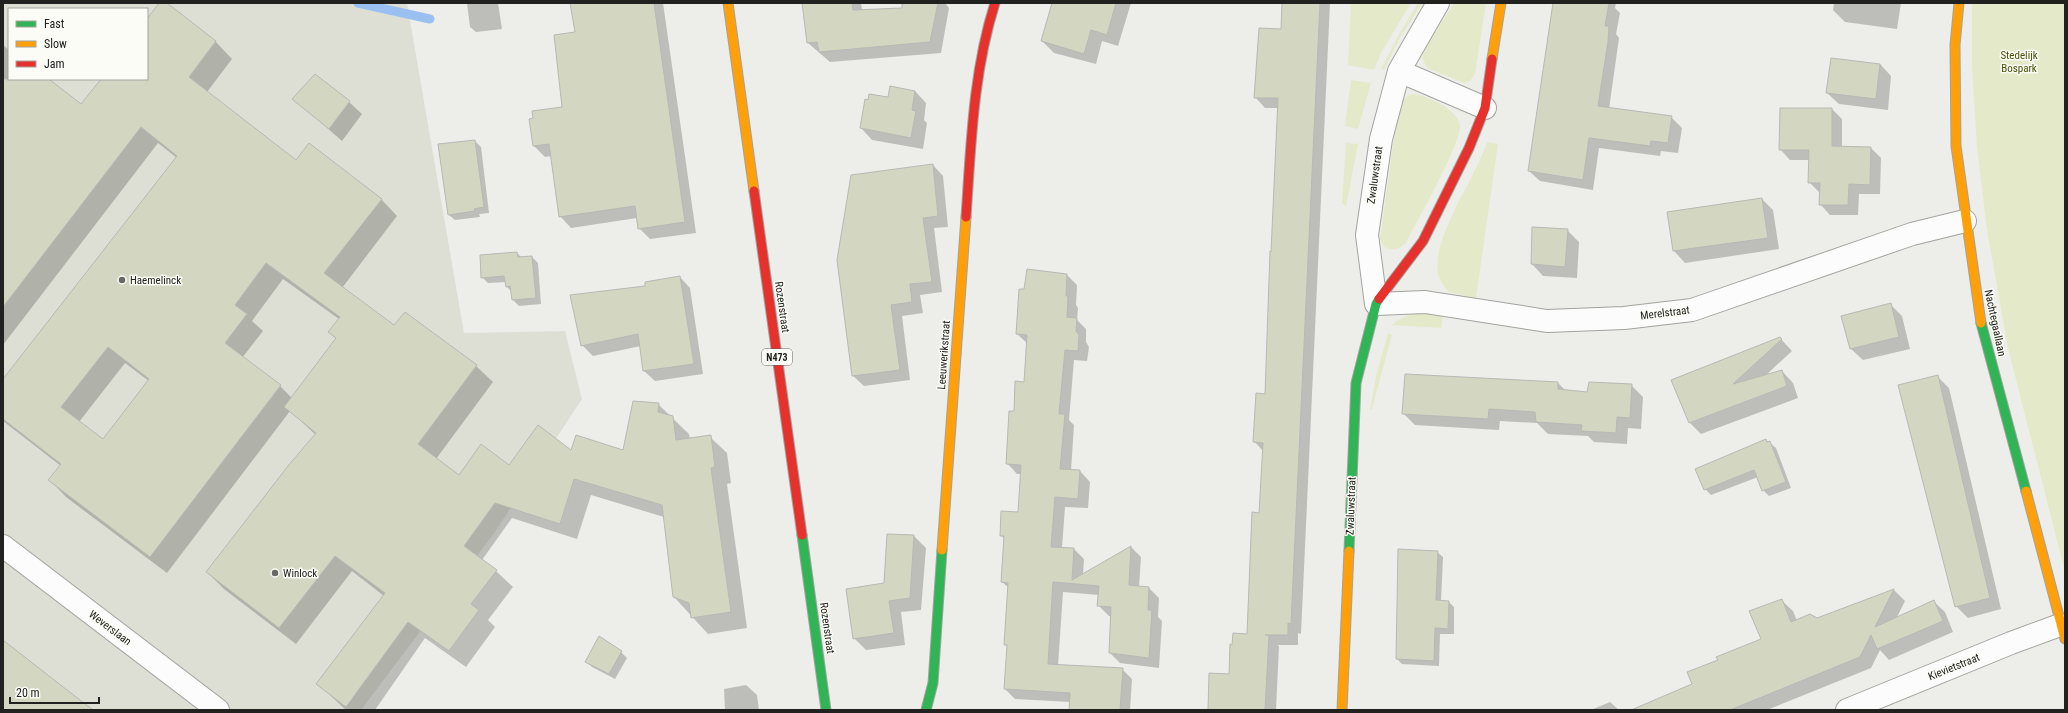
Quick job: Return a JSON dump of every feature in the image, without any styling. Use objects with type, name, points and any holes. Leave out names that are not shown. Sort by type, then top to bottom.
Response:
[{"type":"street","name":"Rozenstraat","points":[[728,3],[826,710]]},
{"type":"street","name":"Leeuwerikstraat","points":[[926,710],[933,682],[974,103],[989,22],[995,3]]},
{"type":"street","name":"Zwaluwstraat","points":[[1342,710],[1356,383],[1376,304],[1367,234],[1381,139],[1399,71],[1438,3]]},
{"type":"street","name":"Zwaluwstraat","points":[[1376,304],[1422,241],[1469,148],[1485,108],[1501,3]]},
{"type":"street","name":"Nachtegaallaan","points":[[1959,3],[1955,45],[1956,146],[1979,315],[2063,632]]},
{"type":"street","points":[[1399,71],[1485,108]]},
{"type":"street","name":"Merelstraat","points":[[1376,304],[1425,302],[1547,321],[1624,318],[1692,310],[1912,234],[1965,221]]},
{"type":"street","name":"Weverslaan","points":[[3,546],[218,710]]},
{"type":"street","name":"Kievietstraat","points":[[1847,710],[2011,643],[2063,632]]},
{"type":"shaded area","points":[[3,3],[407,3],[464,333],[565,331],[582,399],[495,532],[361,710],[3,710]]},
{"type":"green space","points":[[1351,3],[1411,3],[1382,51],[1374,70],[1348,65]]},
{"type":"green space","points":[[1418,3],[1422,4],[1401,36],[1384,70],[1381,69],[1399,34]]},
{"type":"green space","points":[[1454,3],[1486,3],[1475,74],[1470,81],[1464,83],[1427,68],[1422,58],[1426,47]]},
{"type":"green space","name":"Stedelijk Bospark","points":[[1972,3],[2065,3],[2065,572],[2008,348],[1987,230],[1977,148],[1972,67]]},
{"type":"green space","points":[[1351,80],[1371,83],[1358,129],[1345,126]]},
{"type":"green space","points":[[1409,95],[1420,95],[1442,105],[1454,114],[1460,125],[1459,134],[1447,164],[1406,243],[1396,249],[1391,249],[1384,247],[1380,239],[1395,131],[1402,101]]},
{"type":"green space","points":[[1487,142],[1498,144],[1476,298],[1449,292],[1439,277],[1437,263],[1440,246],[1446,228]]},
{"type":"green space","points":[[1346,143],[1358,144],[1346,207],[1342,203]]},
{"type":"green space","points":[[1424,313],[1443,316],[1441,328],[1392,325],[1399,319],[1407,316]]},
{"type":"green space","points":[[1388,333],[1392,335],[1372,409],[1370,410],[1376,376]]},
{"type":"building","points":[[159,3],[167,3],[216,41],[189,77],[296,160],[309,143],[382,199],[324,273],[394,325],[405,312],[477,365],[418,444],[459,475],[481,444],[509,465],[538,425],[571,450],[576,435],[623,450],[633,401],[659,403],[658,412],[673,416],[676,440],[711,435],[715,467],[711,468],[731,612],[691,618],[689,603],[673,597],[662,505],[574,479],[560,524],[495,503],[464,546],[497,570],[471,604],[479,610],[449,651],[408,622],[346,707],[316,684],[385,593],[335,556],[279,628],[206,572],[288,466],[316,433],[284,407],[336,338],[328,332],[340,317],[266,263],[235,305],[247,314],[225,343],[281,385],[150,557],[48,480],[61,464],[3,419],[3,379],[177,156],[141,127],[3,307],[3,79],[50,80],[81,104],[100,80],[148,80],[148,18]],"holes":[[[108,347],[149,379],[103,439],[61,407]]]},
{"type":"building","points":[[570,3],[654,3],[685,222],[638,229],[635,206],[559,217],[549,144],[533,146],[529,119],[533,118],[532,111],[562,107],[554,35],[575,32]]},
{"type":"building","points":[[802,3],[852,3],[853,10],[902,8],[902,3],[938,3],[930,42],[819,52],[817,42],[807,43]]},
{"type":"building","points":[[1052,3],[1116,3],[1107,35],[1091,30],[1084,54],[1041,41]]},
{"type":"building","points":[[1282,3],[1320,3],[1291,624],[1288,623],[1288,635],[1269,635],[1265,710],[1208,710],[1209,673],[1229,674],[1230,644],[1232,645],[1233,633],[1247,634],[1252,512],[1259,513],[1263,443],[1253,442],[1256,393],[1265,394],[1270,251],[1271,252],[1278,98],[1254,98],[1259,28],[1281,29]]},
{"type":"building","points":[[1553,3],[1609,3],[1605,26],[1609,26],[1608,42],[1598,106],[1672,116],[1668,143],[1651,141],[1650,146],[1589,138],[1583,180],[1528,171]]},
{"type":"building","points":[[1831,58],[1880,64],[1876,99],[1826,93]]},
{"type":"building","points":[[315,74],[350,101],[329,129],[292,99]]},
{"type":"building","points":[[890,86],[915,91],[912,110],[916,111],[911,138],[860,128],[865,99],[868,100],[869,94],[888,97]]},
{"type":"building","points":[[1780,108],[1832,108],[1832,146],[1871,147],[1870,185],[1849,184],[1848,205],[1819,205],[1820,183],[1808,183],[1809,150],[1779,150]]},
{"type":"building","points":[[475,140],[484,207],[474,209],[475,211],[448,215],[438,144]]},
{"type":"building","points":[[933,164],[938,216],[923,218],[932,282],[910,284],[912,302],[891,305],[900,370],[852,376],[837,260],[851,175]]},
{"type":"building","points":[[1762,198],[1768,238],[1673,251],[1667,212]]},
{"type":"building","points":[[1532,227],[1568,229],[1565,267],[1531,264]]},
{"type":"building","points":[[517,252],[518,257],[532,256],[536,298],[512,300],[510,286],[506,287],[504,276],[481,278],[480,255]]},
{"type":"building","points":[[1027,269],[1067,274],[1067,317],[1077,318],[1076,331],[1079,335],[1078,351],[1065,350],[1059,414],[1065,414],[1060,469],[1080,470],[1078,499],[1055,497],[1051,547],[1074,548],[1072,580],[1131,546],[1129,585],[1149,587],[1148,610],[1152,610],[1149,658],[1109,653],[1111,607],[1097,606],[1099,586],[1053,582],[1048,664],[1123,668],[1120,710],[1069,710],[1070,693],[1004,689],[1007,645],[1004,645],[1008,583],[1001,582],[1004,536],[1000,536],[1001,511],[1018,512],[1021,465],[1006,464],[1009,411],[1014,411],[1015,381],[1024,382],[1027,335],[1016,334],[1019,289],[1024,289]]},
{"type":"building","points":[[680,276],[694,364],[643,371],[638,334],[581,346],[570,295],[645,286],[645,282]]},
{"type":"building","points":[[1891,303],[1899,337],[1850,349],[1841,316]]},
{"type":"building","points":[[1780,337],[1782,339],[1733,384],[1782,370],[1787,386],[1689,423],[1671,380]]},
{"type":"building","points":[[1405,374],[1558,382],[1558,389],[1587,392],[1589,382],[1632,384],[1630,418],[1617,417],[1616,433],[1581,431],[1582,425],[1536,422],[1535,412],[1489,409],[1488,419],[1402,414]]},
{"type":"building","points":[[1938,375],[1990,598],[1955,607],[1898,385]]},
{"type":"building","points":[[1766,439],[1767,442],[1770,441],[1786,482],[1762,491],[1754,470],[1704,490],[1695,469]]},
{"type":"building","points":[[887,534],[914,535],[910,598],[889,601],[894,633],[853,639],[846,589],[884,583]]},
{"type":"building","points":[[1398,549],[1438,551],[1436,600],[1449,601],[1448,629],[1435,628],[1434,661],[1396,659]]},
{"type":"building","points":[[1894,589],[1875,627],[1934,600],[1943,621],[1877,649],[1871,635],[1860,657],[1730,710],[1631,710],[1692,684],[1687,672],[1718,660],[1716,657],[1761,639],[1749,611],[1782,599],[1791,622],[1810,614],[1817,618]]},
{"type":"building","points":[[599,636],[622,651],[609,674],[585,662]]},
{"type":"building","points":[[3,640],[58,683],[93,710],[3,710]]},
{"type":"waterway","points":[[358,3],[430,19]]},
{"type":"traffic: fast","points":[[1349,551],[1356,383],[1376,304],[1379,299]]},
{"type":"traffic: fast","points":[[1981,323],[2026,491]]},
{"type":"traffic: fast","points":[[802,535],[826,710]]},
{"type":"traffic: fast","points":[[926,710],[933,683],[942,550]]},
{"type":"traffic: slow","points":[[728,3],[754,191]]},
{"type":"traffic: slow","points":[[1492,59],[1501,3]]},
{"type":"traffic: slow","points":[[1959,3],[1955,45],[1956,146],[1981,323]]},
{"type":"traffic: slow","points":[[942,550],[966,217]]},
{"type":"traffic: slow","points":[[2026,491],[2065,639]]},
{"type":"traffic: slow","points":[[1342,710],[1349,551]]},
{"type":"traffic: jam","points":[[966,217],[977,82],[995,3]]},
{"type":"traffic: jam","points":[[1379,299],[1423,241],[1469,148],[1485,108],[1492,59]]},
{"type":"traffic: jam","points":[[754,191],[802,535]]},
{"type":"place","name":"Haemelinck","points":[[122,280]]},
{"type":"place","name":"Winlock","points":[[275,573]]}]
